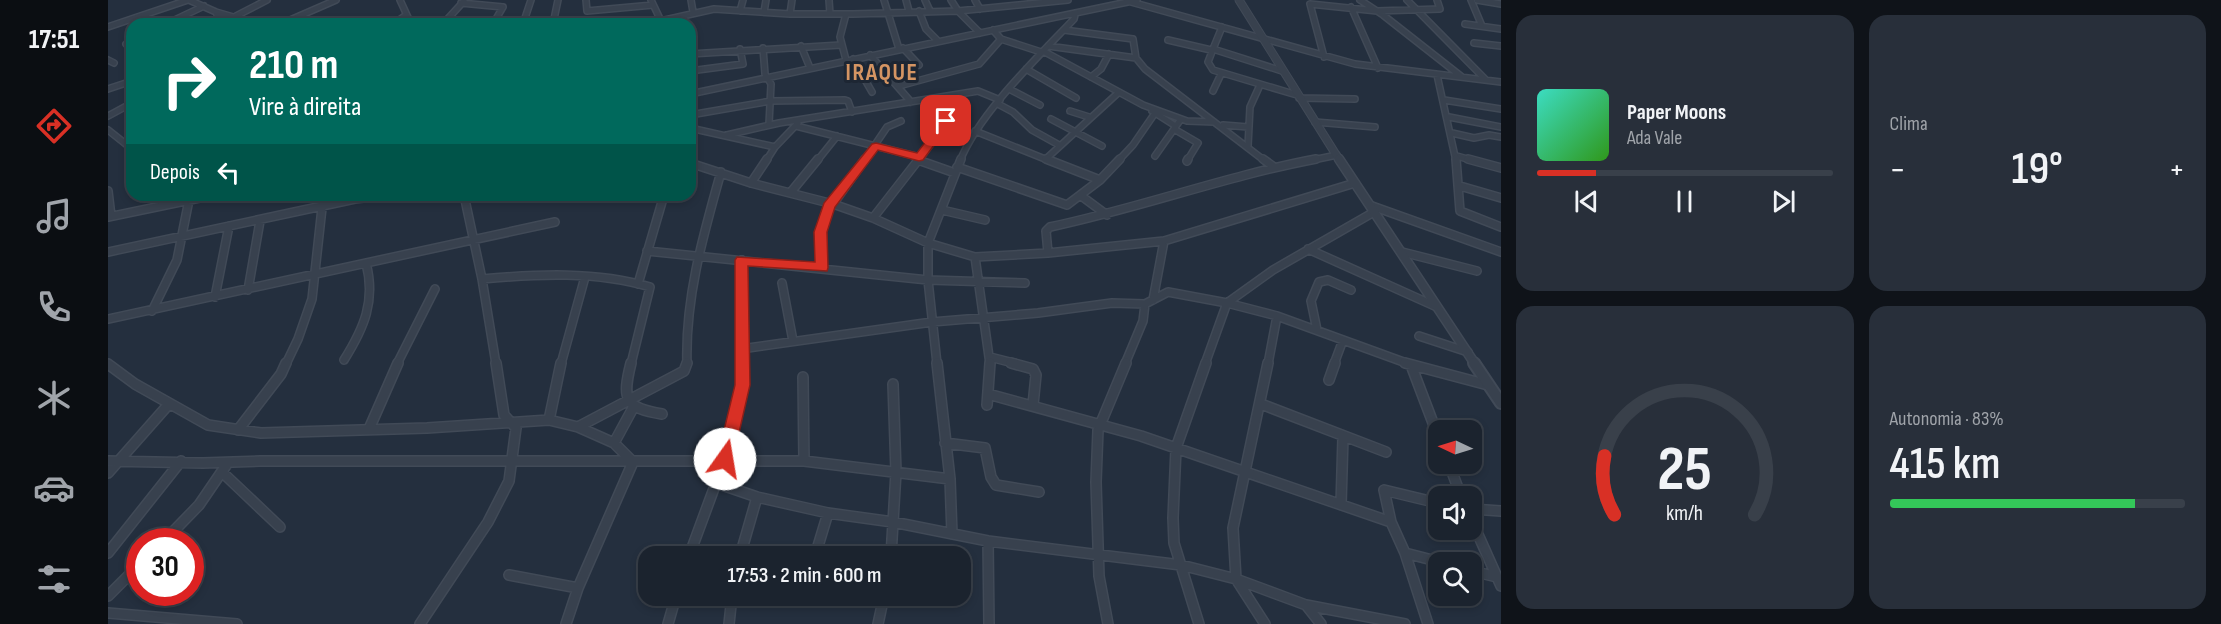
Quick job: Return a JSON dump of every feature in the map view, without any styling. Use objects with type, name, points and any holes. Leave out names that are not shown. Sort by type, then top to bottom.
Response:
[{"type":"street","points":[[130,18],[188,0],[216,12],[241,18]]},
{"type":"street","points":[[236,16],[267,0]]},
{"type":"street","points":[[294,18],[333,0]]},
{"type":"street","points":[[400,0],[408,18]]},
{"type":"street","points":[[525,18],[531,0]]},
{"type":"street","points":[[554,18],[558,0]]},
{"type":"street","points":[[586,0],[587,11],[652,2],[660,18]]},
{"type":"street","points":[[691,0],[693,12]]},
{"type":"street","points":[[741,11],[743,0]]},
{"type":"street","points":[[764,12],[766,0]]},
{"type":"street","points":[[790,14],[792,0]]},
{"type":"street","points":[[830,0],[830,14]]},
{"type":"street","points":[[884,0],[886,12],[901,48],[919,65]]},
{"type":"street","points":[[906,0],[909,11]]},
{"type":"street","points":[[925,0],[930,11]]},
{"type":"street","points":[[951,0],[958,11],[980,33]]},
{"type":"street","points":[[975,0],[980,9]]},
{"type":"street","points":[[672,18],[714,9],[790,14],[846,14],[958,11],[1014,3],[1068,0]]},
{"type":"street","points":[[1239,0],[1266,40],[1298,96],[1501,402]]},
{"type":"street","points":[[1360,0],[1462,77]]},
{"type":"street","points":[[1407,0],[1486,80]]},
{"type":"street","points":[[1324,57],[1309,5],[1312,3],[1377,11],[1440,9],[1437,0]]},
{"type":"street","points":[[1472,0],[1482,26]]},
{"type":"street","points":[[1477,0],[1498,2],[1501,14]]},
{"type":"street","points":[[696,93],[1061,15],[1075,15],[1119,2],[1135,1],[1324,57],[1378,68],[1501,82]]},
{"type":"street","points":[[448,18],[463,2],[503,7],[497,18]]},
{"type":"street","points":[[179,18],[204,6]]},
{"type":"street","points":[[1351,7],[1378,68]]},
{"type":"street","points":[[919,11],[926,29],[938,41]]},
{"type":"street","points":[[216,12],[218,18]]},
{"type":"street","points":[[846,14],[841,45],[872,92]]},
{"type":"street","points":[[402,18],[406,15]]},
{"type":"street","points":[[952,534],[950,479],[928,280],[928,243],[956,170],[975,131],[1026,69],[1074,19],[1075,15]]},
{"type":"street","points":[[110,24],[126,19]]},
{"type":"street","points":[[1465,24],[1501,29]]},
{"type":"street","points":[[1222,27],[1208,56],[1209,67],[1221,74],[1298,96],[1355,99]]},
{"type":"street","points":[[993,30],[1001,39],[1044,50],[1136,58]]},
{"type":"street","points":[[1064,30],[1133,39],[1136,58],[1145,69],[1274,167]]},
{"type":"street","points":[[899,86],[979,64],[1001,39]]},
{"type":"street","points":[[1168,40],[1212,49],[1282,71]]},
{"type":"street","points":[[1474,43],[1501,46]]},
{"type":"street","points":[[696,54],[740,49],[841,45]]},
{"type":"street","points":[[801,46],[810,68]]},
{"type":"street","points":[[763,48],[765,74],[771,84],[769,124]]},
{"type":"street","points":[[696,72],[743,64],[740,49]]},
{"type":"street","points":[[1044,50],[1118,93],[1180,119],[1248,127]]},
{"type":"street","points":[[1091,77],[1101,69],[1109,54]]},
{"type":"street","points":[[870,55],[911,102]]},
{"type":"street","points":[[1026,69],[1076,98]]},
{"type":"street","points":[[1213,91],[1221,74]]},
{"type":"street","points":[[1437,75],[1457,156],[1461,213],[1501,227]]},
{"type":"street","points":[[108,89],[126,83]]},
{"type":"street","points":[[1248,146],[1250,107],[1260,85]]},
{"type":"street","points":[[1011,90],[1040,105]]},
{"type":"street","points":[[726,135],[769,124],[798,123],[980,91],[1013,112],[1032,130],[1059,145]]},
{"type":"street","points":[[1048,158],[1089,117],[1118,93]]},
{"type":"street","points":[[873,218],[962,104],[958,95]]},
{"type":"street","points":[[696,114],[771,101],[845,100],[848,101],[852,112]]},
{"type":"street","points":[[1444,100],[1501,109]]},
{"type":"street","points":[[1143,105],[1198,143],[1187,161]]},
{"type":"street","points":[[108,116],[126,106]]},
{"type":"street","points":[[1070,111],[1089,117]]},
{"type":"street","points":[[798,123],[1067,205],[1100,180],[1132,145],[1155,113]]},
{"type":"street","points":[[1449,117],[1501,127]]},
{"type":"street","points":[[1051,119],[1102,146]]},
{"type":"street","points":[[1155,156],[1180,119]]},
{"type":"street","points":[[822,268],[821,232],[832,204],[876,146],[887,127],[901,121]]},
{"type":"street","points":[[1315,122],[1375,127]]},
{"type":"street","points":[[751,183],[775,147],[798,123]]},
{"type":"street","points":[[696,129],[775,147]]},
{"type":"street","points":[[108,130],[126,143]]},
{"type":"street","points":[[975,131],[1100,180]]},
{"type":"street","points":[[1452,133],[1474,138],[1489,135],[1501,138]]},
{"type":"street","points":[[791,192],[837,136]]},
{"type":"street","points":[[1048,253],[1046,231],[1050,227],[1107,215],[1274,167],[1337,154]]},
{"type":"street","points":[[1457,156],[1501,168]]},
{"type":"street","points":[[696,165],[751,183],[832,204],[873,218],[928,243],[975,257],[1048,253],[1164,241],[1355,183]]},
{"type":"street","points":[[578,427],[630,405],[684,371],[687,366],[686,332],[697,256],[721,172]]},
{"type":"street","points":[[1460,186],[1501,198]]},
{"type":"street","points":[[108,192],[111,202],[110,216],[173,201]]},
{"type":"street","points":[[1080,195],[1107,215]]},
{"type":"street","points":[[152,311],[177,260],[189,201]]},
{"type":"street","points":[[238,430],[281,374],[298,339],[312,299],[325,201]]},
{"type":"street","points":[[108,252],[348,201]]},
{"type":"street","points":[[420,624],[488,522],[509,481],[513,462],[511,454],[516,428],[504,415],[482,279],[465,201]]},
{"type":"street","points":[[638,284],[662,201]]},
{"type":"street","points":[[1199,624],[1174,543],[1176,448],[1227,303],[1273,270],[1373,209]]},
{"type":"street","points":[[1373,209],[1501,252]]},
{"type":"street","points":[[942,210],[985,220]]},
{"type":"street","points":[[248,290],[260,220]]},
{"type":"street","points":[[108,319],[555,222]]},
{"type":"street","points":[[215,297],[229,226]]},
{"type":"street","points":[[1108,624],[1099,576],[1096,446],[1100,423],[1143,321],[1164,241]]},
{"type":"street","points":[[1308,249],[1437,307]]},
{"type":"street","points":[[647,251],[928,280],[1025,283]]},
{"type":"street","points":[[1402,252],[1477,271]]},
{"type":"street","points":[[975,257],[990,357],[987,405]]},
{"type":"street","points":[[693,546],[725,459],[742,385],[742,260]]},
{"type":"street","points":[[344,360],[364,326],[371,306],[372,287],[366,263]]},
{"type":"street","points":[[482,279],[522,276],[585,277],[650,287],[625,388],[630,405],[614,443]]},
{"type":"street","points":[[549,420],[557,380],[585,277]]},
{"type":"street","points":[[1317,330],[1309,304],[1311,295],[1319,282],[1328,280],[1351,290]]},
{"type":"street","points":[[782,283],[794,341]]},
{"type":"street","points":[[369,429],[398,362],[435,289]]},
{"type":"street","points":[[741,349],[932,322],[1103,304],[1149,302],[1168,292],[1227,303],[1277,316],[1411,365],[1488,385]]},
{"type":"street","points":[[1265,624],[1236,579],[1233,528],[1261,404],[1277,316]]},
{"type":"street","points":[[1419,336],[1468,352]]},
{"type":"street","points":[[1329,380],[1343,340]]},
{"type":"street","points":[[990,357],[1034,369],[1036,375],[1033,405]]},
{"type":"street","points":[[108,364],[170,404],[208,425],[261,433],[514,424],[549,420],[578,427],[614,443],[633,462]]},
{"type":"street","points":[[1411,365],[1432,420]]},
{"type":"street","points":[[803,377],[804,461]]},
{"type":"street","points":[[892,546],[896,472],[896,409],[893,384]]},
{"type":"street","points":[[988,394],[1100,423],[1392,522]]},
{"type":"street","points":[[108,473],[113,461],[170,404]]},
{"type":"street","points":[[1261,404],[1386,452]]},
{"type":"street","points":[[630,405],[662,414]]},
{"type":"street","points":[[1341,505],[1343,437]]},
{"type":"street","points":[[945,443],[984,448],[988,453],[992,480],[996,485],[1039,492]]},
{"type":"street","points":[[113,461],[181,461],[225,468],[260,461],[633,462],[725,459],[804,461],[950,479]]},
{"type":"street","points":[[108,553],[181,461]]},
{"type":"street","points":[[566,624],[578,588],[633,462]]},
{"type":"street","points":[[225,468],[280,527]]},
{"type":"street","points":[[177,528],[199,505],[225,468]]},
{"type":"street","points":[[716,483],[828,513],[893,522],[988,541],[1181,566],[1236,579],[1306,605],[1405,624]]},
{"type":"street","points":[[1428,501],[1384,490],[1392,522],[1405,553],[1428,624]]},
{"type":"street","points":[[743,546],[758,496]]},
{"type":"street","points":[[1482,510],[1501,511]]},
{"type":"street","points":[[818,546],[828,513]]},
{"type":"street","points":[[1481,540],[1500,583]]},
{"type":"street","points":[[988,541],[988,624]]},
{"type":"street","points":[[1405,553],[1428,559]]},
{"type":"street","points":[[509,575],[578,588]]},
{"type":"street","points":[[1482,575],[1500,583]]},
{"type":"street","points":[[108,596],[126,578]]},
{"type":"street","points":[[1306,605],[1321,624]]},
{"type":"street","points":[[668,624],[673,606]]},
{"type":"street","points":[[729,624],[731,606]]},
{"type":"street","points":[[878,624],[882,606]]},
{"type":"street","points":[[108,613],[185,622],[237,624]]},
{"type":"district","name":"IRAQUE","points":[[882,72]]},
{"type":"route","points":[[725,459],[742,385],[742,260],[822,268],[820,238],[830,203],[833,204],[876,146],[919,158],[946,121]]}]
